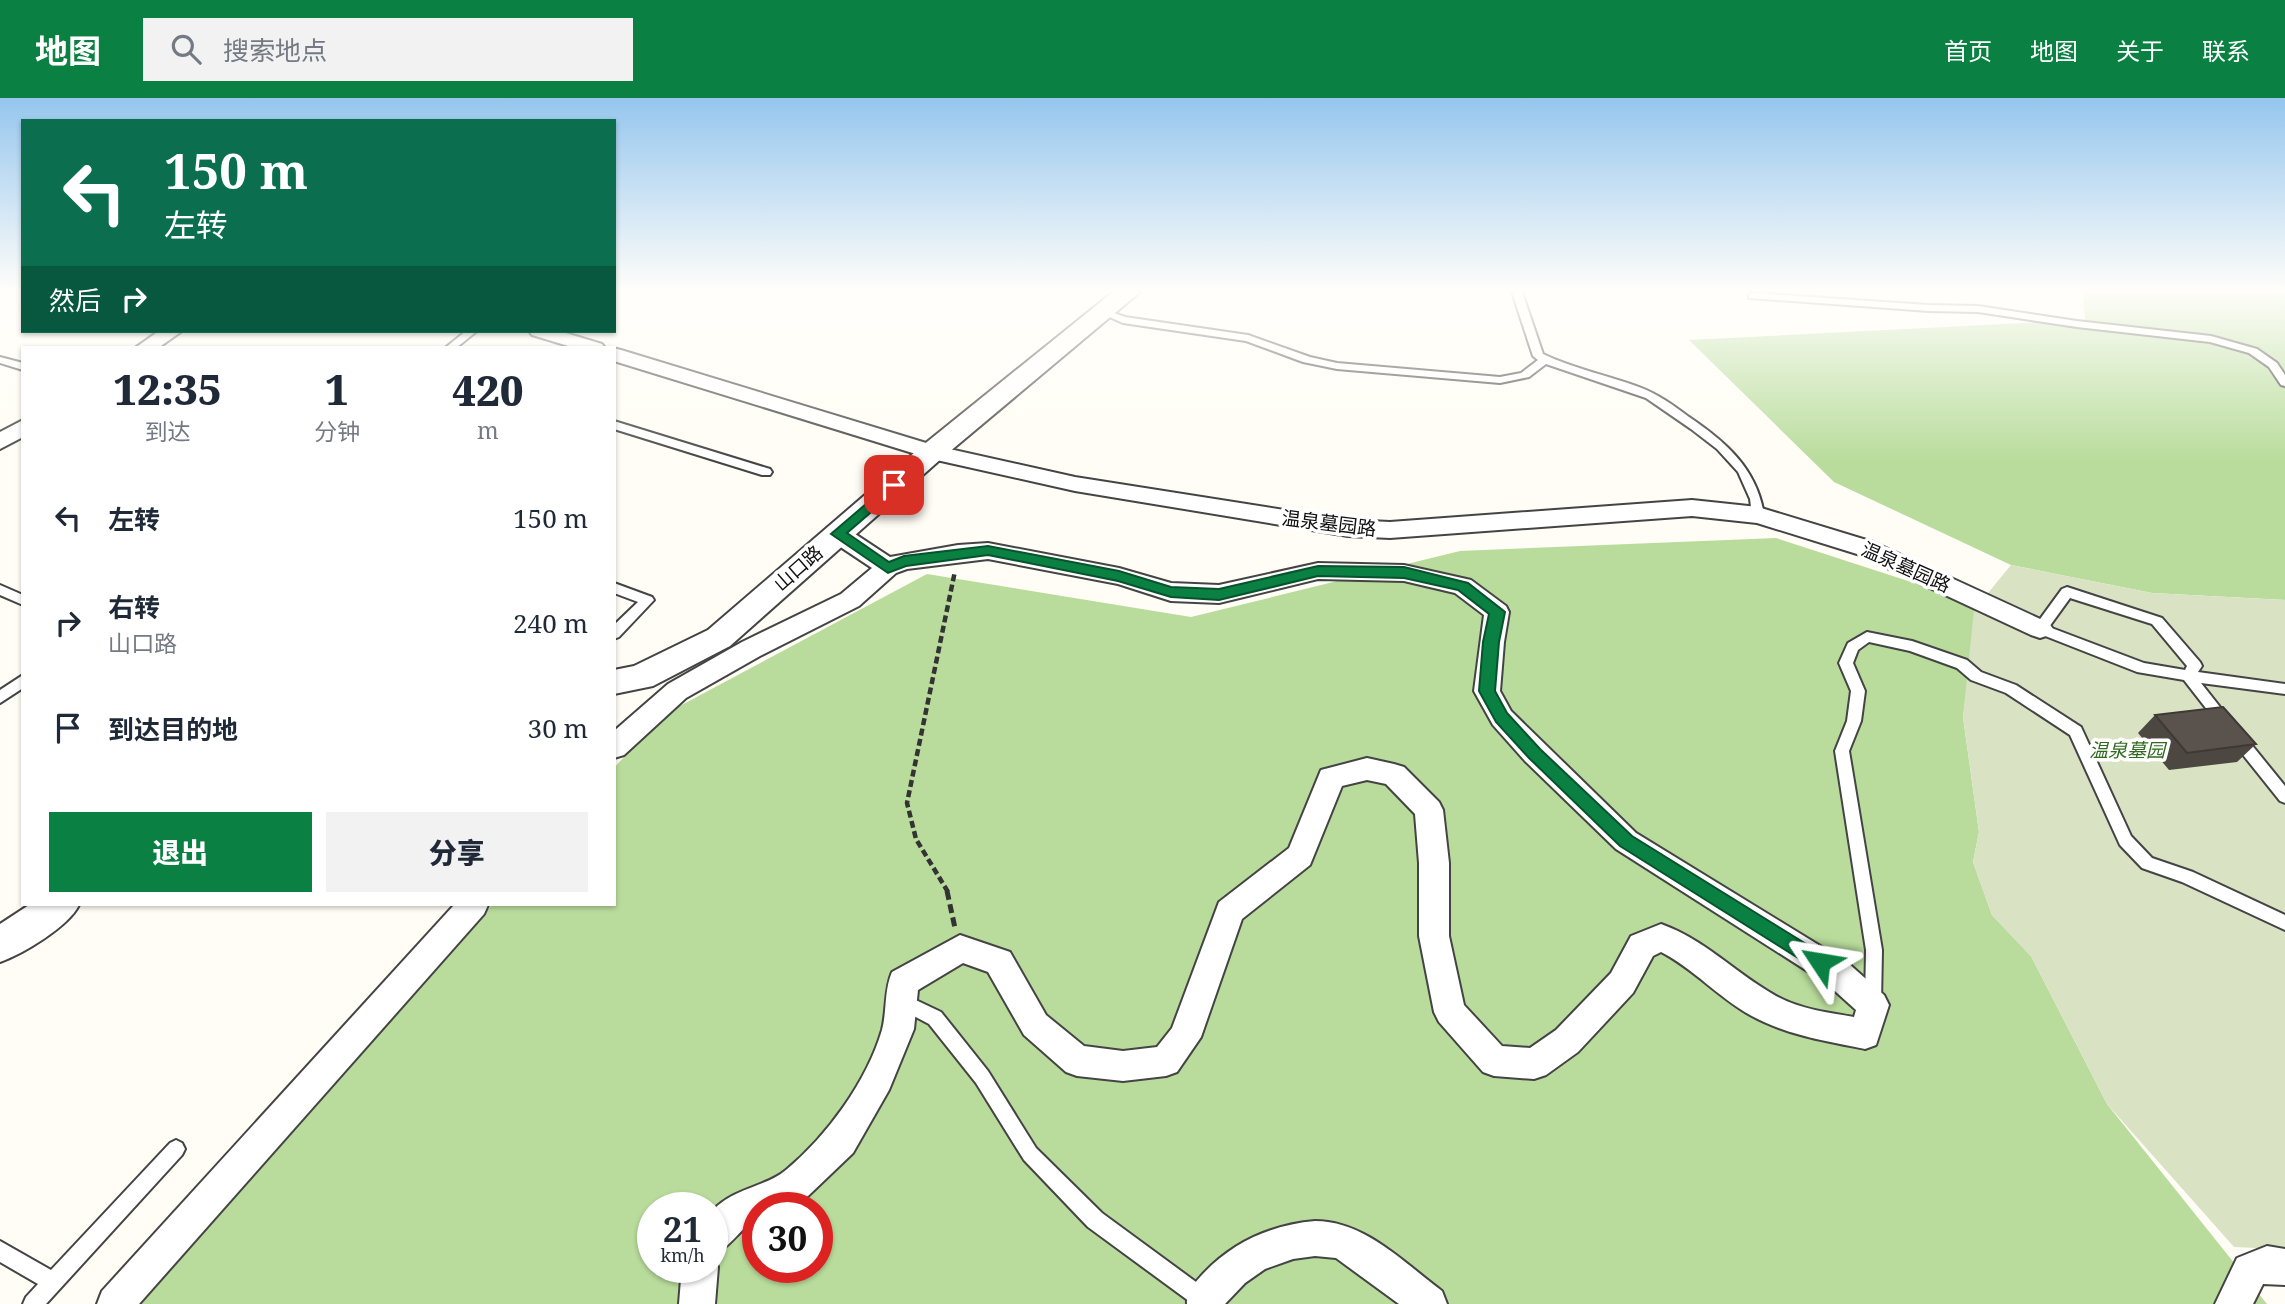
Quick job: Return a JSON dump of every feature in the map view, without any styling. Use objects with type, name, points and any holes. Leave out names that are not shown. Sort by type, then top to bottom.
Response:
[{"type":"street","name":"山口路","points":[[616,682],[641,677],[719,638],[932,452],[1059,348]]},
{"type":"street","name":"温泉墓园路","points":[[616,355],[932,452],[1075,484],[1348,528],[1390,530],[1692,508],[1758,515],[1865,548],[2040,629]]},
{"type":"street","points":[[0,442],[21,428]]},
{"type":"street","points":[[838,534],[888,568]]},
{"type":"street","points":[[616,745],[677,691],[751,649],[850,600],[888,568],[904,561],[988,551],[1119,576],[1171,592],[1219,594],[1318,571],[1404,573],[1462,586],[1497,612],[1491,642],[1487,691],[1502,718],[1626,841],[1837,973],[1873,1005],[1866,1034],[1798,1021],[1760,1004],[1692,953],[1661,937],[1642,946],[1622,982],[1567,1041],[1534,1065],[1493,1061],[1450,1012],[1434,936],[1434,863],[1429,810],[1394,775],[1367,769],[1331,778],[1300,856],[1230,911],[1185,1037],[1166,1061],[1124,1066],[1077,1061],[1035,1026],[999,961],[960,950],[904,982],[898,1029],[877,1079],[841,1141],[796,1184],[738,1210],[728,1220]]},
{"type":"street","points":[[0,945],[58,906]]},
{"type":"street","points":[[115,1304],[472,906]]},
{"type":"street","points":[[1205,1302],[1220,1283],[1251,1257],[1303,1239],[1338,1240],[1381,1267],[1429,1304]]},
{"type":"street","points":[[2233,1304],[2250,1271],[2267,1264],[2285,1267]]},
{"type":"street","points":[[697,1304],[699,1283]]},
{"type":"lane","points":[[1276,348],[1307,360],[1337,366],[1500,380],[1517,379],[1538,368],[1544,359]]},
{"type":"lane","points":[[1535,348],[1538,356],[1544,359],[1651,396],[1711,436],[1737,460],[1757,499],[1758,515]]},
{"type":"lane","points":[[2243,348],[2253,351],[2273,365],[2285,383]]},
{"type":"lane","points":[[0,360],[21,366]]},
{"type":"lane","points":[[616,426],[765,472]]},
{"type":"lane","points":[[616,589],[647,600],[616,632]]},
{"type":"lane","points":[[0,590],[21,599]]},
{"type":"lane","points":[[2188,676],[2195,666],[2157,621],[2067,592],[2040,629],[2141,668],[2188,676],[2285,689]]},
{"type":"lane","points":[[1873,1005],[1874,950],[1842,751],[1854,721],[1858,691],[1846,663],[1853,647],[1867,637],[1912,646],[1962,664],[1976,676],[2011,689],[2076,731],[2125,840],[2147,863],[2187,877],[2285,923]]},
{"type":"lane","points":[[2188,676],[2285,797]]},
{"type":"lane","points":[[0,698],[21,682]]},
{"type":"lane","points":[[901,1001],[935,1018],[982,1077],[1030,1154],[1095,1220],[1205,1302]]},
{"type":"lane","points":[[33,1304],[176,1149]]},
{"type":"lane","points":[[0,1251],[53,1282]]},
{"type":"path","points":[[958,553],[907,803],[916,839],[947,890],[960,950]]},
{"type":"green space","points":[[1697,348],[2285,348],[2285,600],[2152,593],[2011,565],[1834,482]]},
{"type":"green space","points":[[1776,538],[1979,604],[1963,717],[1979,832],[1973,862],[1992,915],[2031,956],[2107,1104],[2267,1304],[134,1304],[491,906],[616,906],[616,766],[661,716],[927,574],[1191,617],[1460,551]]},
{"type":"green space","name":"温泉墓园","points":[[2011,565],[2152,593],[2285,600],[2285,1253],[2279,1249],[2234,1247],[2107,1104],[2031,956],[1992,915],[1973,862],[1979,832],[1963,717],[1974,610]]},
{"type":"building","points":[[2223,707],[2256,744],[2187,753],[2155,715]]},
{"type":"route","points":[[894,485],[838,534],[888,568],[904,561],[988,551],[1119,576],[1171,592],[1219,594],[1318,571],[1404,573],[1462,586],[1497,612],[1491,642],[1487,691],[1502,718],[1535,753],[1626,841],[1820,962]]}]
